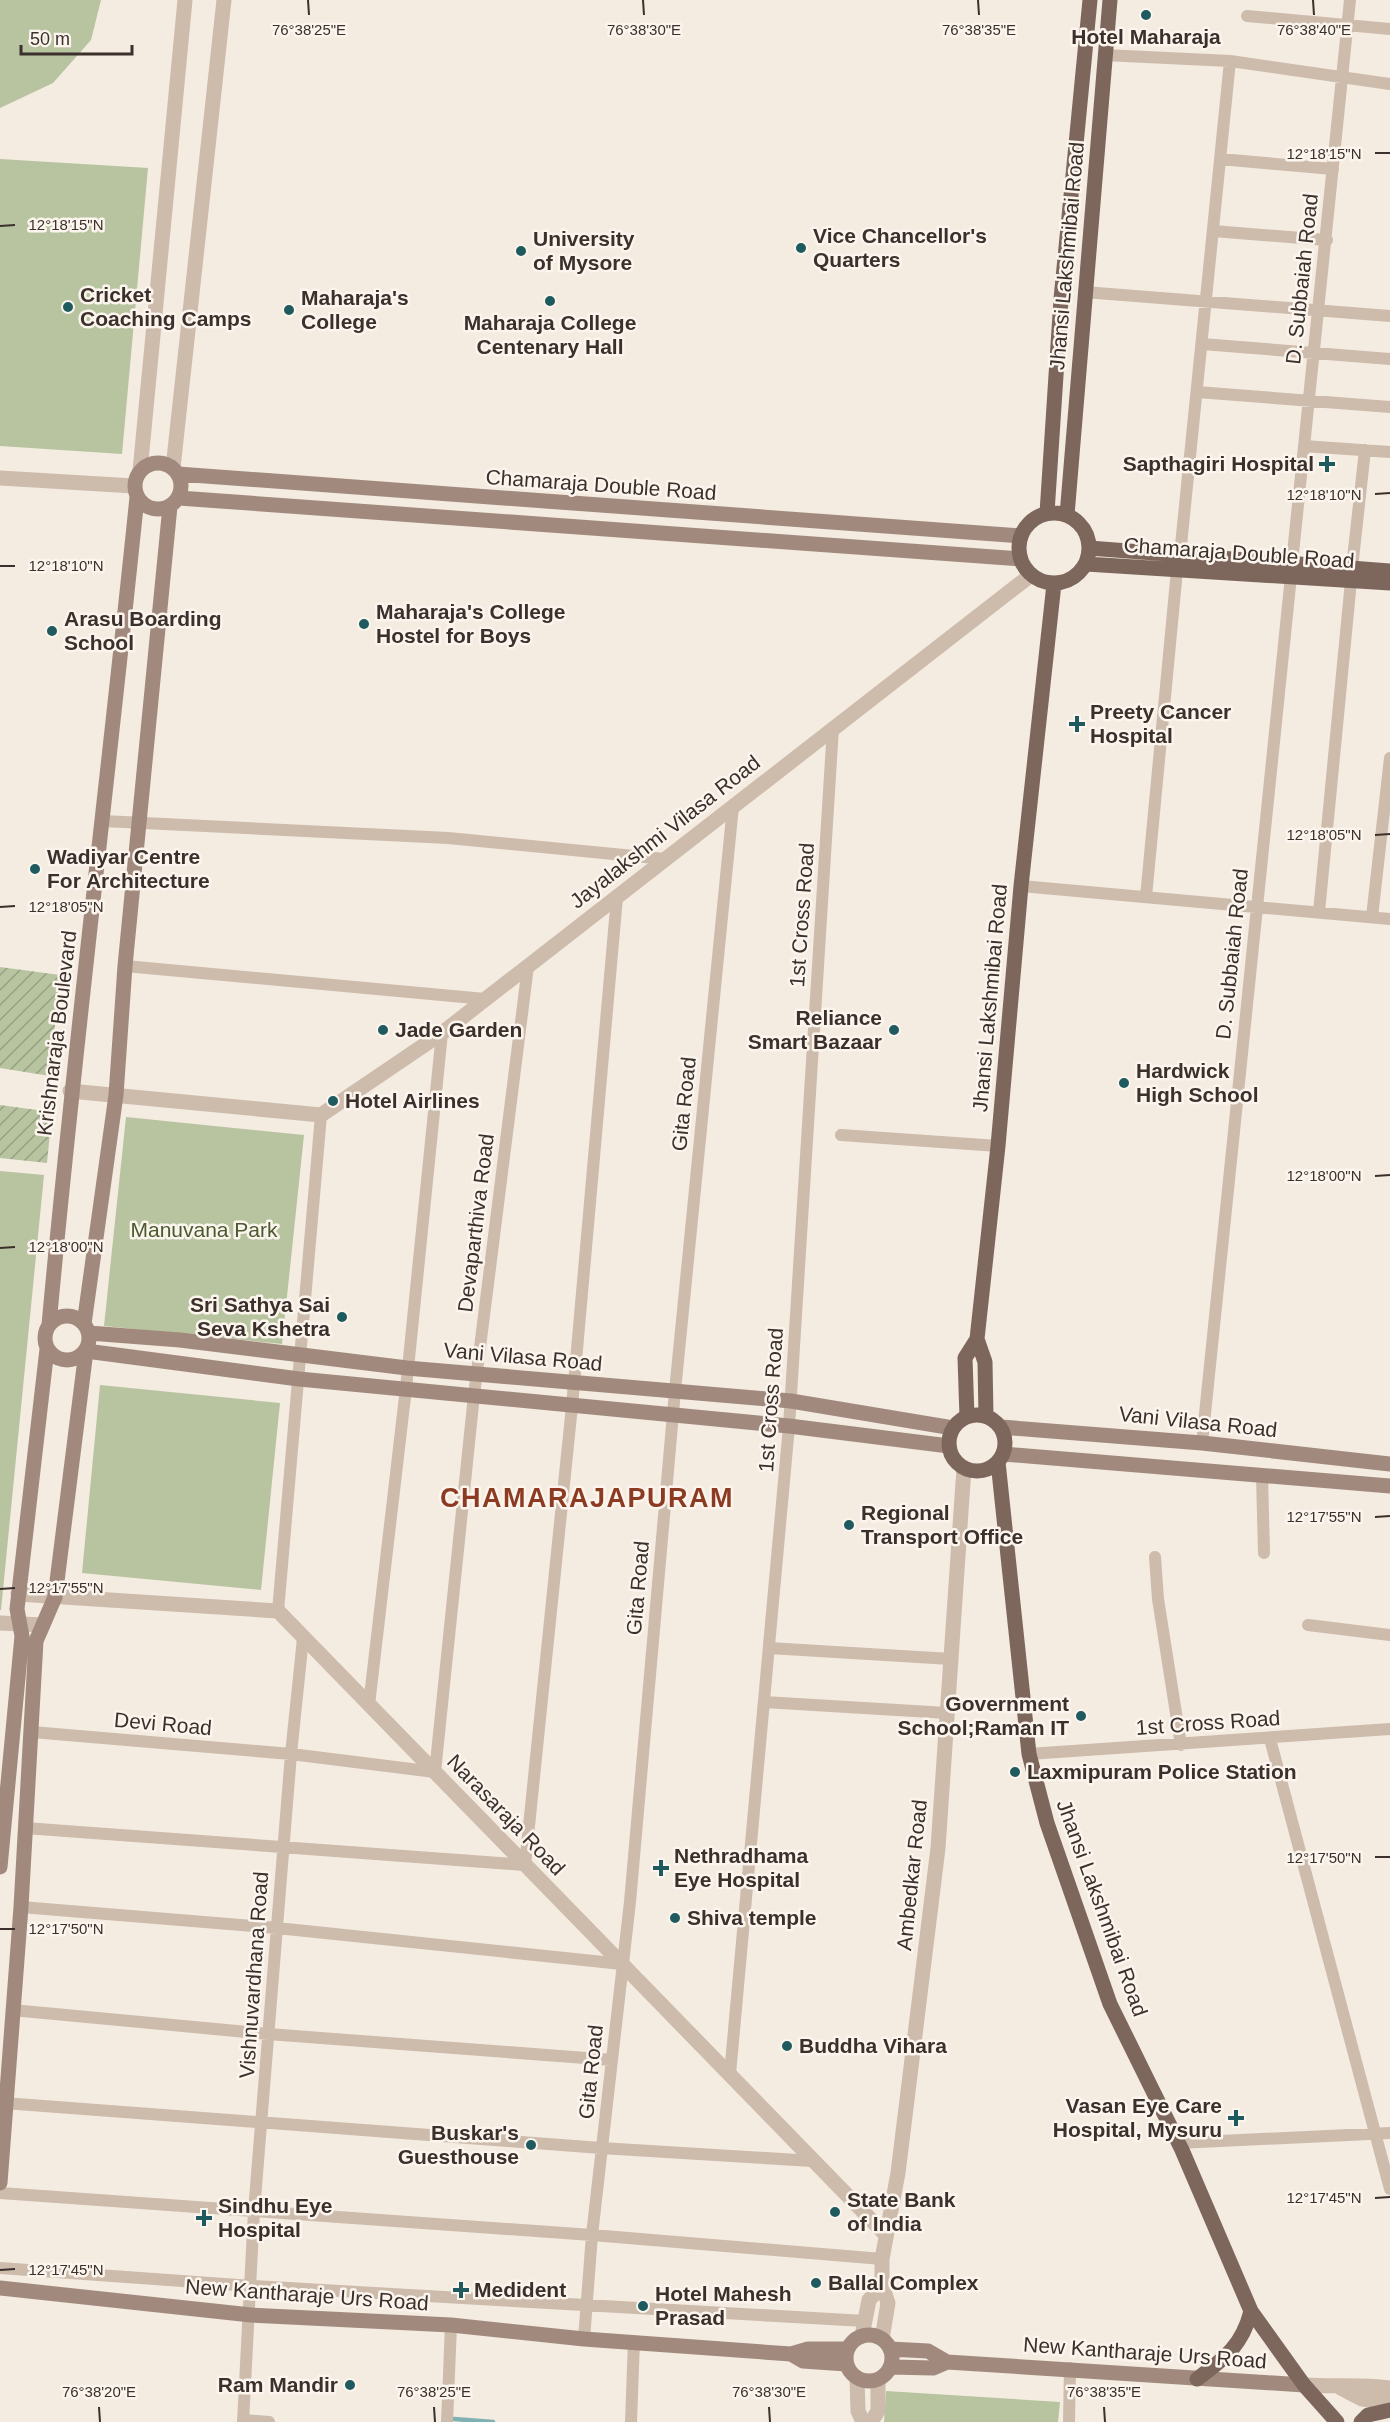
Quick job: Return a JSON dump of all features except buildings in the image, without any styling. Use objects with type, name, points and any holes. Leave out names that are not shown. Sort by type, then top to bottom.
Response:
[{"type":"main road","name":"Jhansi Lakshmibai Road","points":[[1047,513],[1061,299],[1090,0]]},
{"type":"main road","name":"Jhansi Lakshmibai Road","points":[[1067,515],[1110,0]]},
{"type":"main road","points":[[0,2183],[4,2103],[21,1907],[36,1641],[55,1597],[116,1095],[125,966],[175,502],[182,486],[176,471],[152,463],[140,471],[136,491],[148,507],[155,510],[175,502]]},
{"type":"main road","name":"Chamaraja Double Road","points":[[176,471],[1020,536]]},
{"type":"main road","name":"Krishnaraja Boulevard","points":[[49,1325],[70,1091],[104,821],[136,491]]},
{"type":"main road","name":"Chamaraja Double Road","points":[[175,502],[1020,559]]},
{"type":"main road","points":[[1047,513],[1067,515],[1084,528],[1089,548],[1086,564],[1073,578],[1054,584],[1046,583],[1030,575],[1020,559],[1018,547],[1020,536],[1036,517],[1047,513]]},
{"type":"main road","name":"Chamaraja Double Road","points":[[1089,548],[1180,555],[1291,570]]},
{"type":"main road","name":"Chamaraja Double Road","points":[[1086,564],[1177,570],[1291,570],[1352,574],[1390,583]]},
{"type":"main road","name":"Chamaraja Double Road","points":[[1352,574],[1390,570]]},
{"type":"main road","name":"Jhansi Lakshmibai Road","points":[[986,1416],[985,1362],[977,1340],[998,1146],[1021,886],[1054,584]]},
{"type":"main road","points":[[0,1867],[22,1636],[17,1609],[18,1594],[47,1349],[45,1336],[49,1325],[54,1320],[68,1316],[87,1329]]},
{"type":"main road","name":"Vani Vilasa Road","points":[[87,1329],[407,1368],[791,1401],[953,1428]]},
{"type":"main road","points":[[967,1417],[965,1358],[977,1340]]},
{"type":"main road","points":[[47,1349],[58,1359],[66,1361],[86,1351]]},
{"type":"main road","name":"Vani Vilasa Road","points":[[86,1351],[299,1379],[673,1414],[949,1446]]},
{"type":"main road","points":[[986,1416],[1001,1427],[1006,1445],[1001,1458],[982,1471],[964,1468],[957,1462],[949,1446],[953,1428],[967,1417],[986,1416]]},
{"type":"main road","name":"Vani Vilasa Road","points":[[1001,1427],[1202,1443],[1390,1464]]},
{"type":"main road","points":[[1001,1458],[1390,1486]]},
{"type":"main road","name":"Jhansi Lakshmibai Road","points":[[1001,1458],[1029,1754],[1047,1823],[1110,2004],[1178,2143],[1251,2311],[1304,2385],[1337,2422]]},
{"type":"main road","name":"New Kantharaje Urs Road","points":[[0,2288],[250,2315],[451,2325],[584,2339],[791,2354],[804,2361],[847,2357]]},
{"type":"main road","points":[[1197,2379],[1227,2356],[1245,2332],[1251,2311]]},
{"type":"main road","points":[[864,2329],[886,2344],[891,2367],[878,2380],[867,2382],[857,2378],[847,2357],[864,2329]]},
{"type":"main road","name":"New Kantharaje Urs Road","points":[[886,2344],[928,2351],[947,2362]]},
{"type":"main road","name":"New Kantharaje Urs Road","points":[[891,2367],[933,2368],[947,2362],[1071,2368],[1197,2379],[1304,2385]]},
{"type":"main road","points":[[1361,2422],[1368,2415],[1390,2410]]},
{"type":"street","points":[[140,471],[185,0]]},
{"type":"street","points":[[176,471],[224,0]]},
{"type":"street","name":"D. Subbaiah Road","points":[[1202,1443],[1350,0]]},
{"type":"street","points":[[1247,16],[1390,29]]},
{"type":"street","points":[[1104,55],[1230,61],[1390,84]]},
{"type":"street","points":[[1180,555],[1230,61]]},
{"type":"street","points":[[1220,159],[1333,169]]},
{"type":"street","points":[[1213,231],[1327,240]]},
{"type":"street","points":[[1084,292],[1390,316]]},
{"type":"street","points":[[1202,344],[1390,359]]},
{"type":"street","points":[[1197,392],[1390,407]]},
{"type":"street","points":[[1304,446],[1390,452]]},
{"type":"street","points":[[1319,912],[1365,450]]},
{"type":"street","points":[[0,478],[136,491]]},
{"type":"street","points":[[1146,897],[1177,570]]},
{"type":"street","name":"Jayalakshmi Vilasa Road","points":[[321,1115],[442,1033],[1030,575]]},
{"type":"street","name":"1st Cross Road","points":[[730,2074],[791,1401],[833,728]]},
{"type":"street","points":[[1372,917],[1390,758]]},
{"type":"street","name":"Gita Road","points":[[584,2339],[592,2235],[630,1902],[675,1391],[733,806]]},
{"type":"street","points":[[104,821],[448,838],[665,859]]},
{"type":"street","points":[[1021,886],[1390,919]]},
{"type":"street","points":[[25,1828],[283,1849],[525,1865],[572,1406],[572,1383],[617,897]]},
{"type":"street","points":[[125,966],[485,999]]},
{"type":"street","name":"Devaparthiva Road","points":[[435,1772],[474,1395],[528,966]]},
{"type":"street","points":[[369,1705],[406,1388],[442,1033]]},
{"type":"street","points":[[18,1594],[278,1611],[321,1115],[70,1091]]},
{"type":"street","points":[[841,1135],[998,1146]]},
{"type":"street","name":"Ambedkar Road","points":[[886,2344],[888,2303],[882,2285],[882,2259],[898,2173],[938,1848],[964,1468]]},
{"type":"street","points":[[1262,1476],[1264,1553]]},
{"type":"street","points":[[1155,1557],[1181,1745]]},
{"type":"street","name":"Narasaraja Road","points":[[278,1611],[886,2235]]},
{"type":"street","points":[[0,1623],[43,1625]]},
{"type":"street","points":[[1308,1625],[1390,1635]]},
{"type":"street","name":"Vishnuvardhana Road","points":[[243,2421],[252,2286],[254,2211],[291,1754],[303,1638]]},
{"type":"street","points":[[769,1648],[951,1659]]},
{"type":"street","points":[[764,1702],[947,1713]]},
{"type":"street","name":"1st Cross Road","points":[[1029,1754],[1390,1729]]},
{"type":"street","name":"Devi Road","points":[[32,1732],[291,1754],[435,1772]]},
{"type":"street","points":[[1270,1739],[1377,2134],[1390,2190]]},
{"type":"street","points":[[21,1907],[277,1928],[622,1964]]},
{"type":"street","points":[[12,2010],[268,2034],[612,2060]]},
{"type":"street","points":[[4,2103],[602,2148],[813,2161]]},
{"type":"street","points":[[1178,2143],[1390,2133]]},
{"type":"street","points":[[0,2193],[592,2235],[882,2259]]},
{"type":"street","points":[[0,2268],[587,2306],[864,2329],[869,2300],[882,2285]]},
{"type":"street","points":[[447,2422],[451,2325]]},
{"type":"street","points":[[631,2420],[634,2341]]},
{"type":"street","points":[[1069,2422],[1071,2368]]},
{"type":"street","points":[[857,2378],[858,2411],[863,2422]]},
{"type":"street","points":[[871,2422],[878,2411],[878,2380]]},
{"type":"street","points":[[1341,2388],[1364,2384],[1390,2388]]},
{"type":"street","name":"New Kantharaje Urs Road","points":[[1304,2385],[1341,2388]]},
{"type":"street","points":[[1341,2388],[1362,2399],[1390,2402]]},
{"type":"street","points":[[243,2421],[269,2422]]},
{"type":"green space","points":[[0,0],[101,0],[91,40],[53,83],[0,108]]},
{"type":"green space","name":"Cricket Coaching Camps","points":[[0,159],[148,168],[122,454],[0,446]]},
{"type":"green space","points":[[0,967],[60,975],[50,1076],[0,1068]]},
{"type":"green space","points":[[0,1105],[52,1112],[47,1163],[0,1158]]},
{"type":"green space","name":"Manuvana Park","points":[[126,1117],[304,1135],[282,1344],[104,1326]]},
{"type":"green space","points":[[0,1171],[44,1175],[1,1610],[0,1610]]},
{"type":"green space","points":[[100,1385],[280,1403],[261,1590],[82,1573]]},
{"type":"green space","points":[[886,2391],[1060,2402],[1058,2422],[884,2422]]},
{"type":"waterway","points":[[454,2419],[493,2422]]},
{"type":"place","name":"Hotel Maharaja","points":[[1146,15]]},
{"type":"place","name":"Vice Chancellor's Quarters","points":[[801,248]]},
{"type":"place","name":"University of Mysore","points":[[521,251]]},
{"type":"place","name":"Maharaja College Centenary Hall","points":[[550,301]]},
{"type":"place","name":"Cricket Coaching Camps","points":[[68,307]]},
{"type":"place","name":"Maharaja's College","points":[[289,310]]},
{"type":"place","name":"Sapthagiri Hospital","points":[[1327,464]]},
{"type":"place","name":"Maharaja's College Hostel for Boys","points":[[364,624]]},
{"type":"place","name":"Arasu Boarding School","points":[[52,631]]},
{"type":"place","name":"Preety Cancer Hospital","points":[[1077,724]]},
{"type":"place","name":"Wadiyar Centre For Architecture","points":[[35,869]]},
{"type":"place","name":"Jade Garden","points":[[383,1030]]},
{"type":"place","name":"Reliance Smart Bazaar","points":[[894,1030]]},
{"type":"place","name":"Hardwick High School","points":[[1124,1083]]},
{"type":"place","name":"Hotel Airlines","points":[[333,1101]]},
{"type":"place","name":"Sri Sathya Sai Seva Kshetra","points":[[342,1317]]},
{"type":"place","name":"Regional Transport Office","points":[[849,1525]]},
{"type":"place","name":"Government School;Raman IT","points":[[1081,1716]]},
{"type":"place","name":"Laxmipuram Police Station","points":[[1015,1772]]},
{"type":"place","name":"Nethradhama Eye Hospital","points":[[661,1868]]},
{"type":"place","name":"Shiva temple","points":[[675,1918]]},
{"type":"place","name":"Buddha Vihara","points":[[787,2046]]},
{"type":"place","name":"Vasan Eye Care Hospital, Mysuru","points":[[1236,2118]]},
{"type":"place","name":"Buskar's Guesthouse","points":[[531,2145]]},
{"type":"place","name":"State Bank of India","points":[[835,2212]]},
{"type":"place","name":"Sindhu Eye Hospital","points":[[204,2218]]},
{"type":"place","name":"Ballal Complex","points":[[816,2283]]},
{"type":"place","name":"Medident","points":[[461,2290]]},
{"type":"place","name":"Hotel Mahesh Prasad","points":[[643,2306]]},
{"type":"place","name":"Ram Mandir","points":[[350,2385]]},
{"type":"district","name":"CHAMARAJAPURAM","points":[[587,1498]]}]
